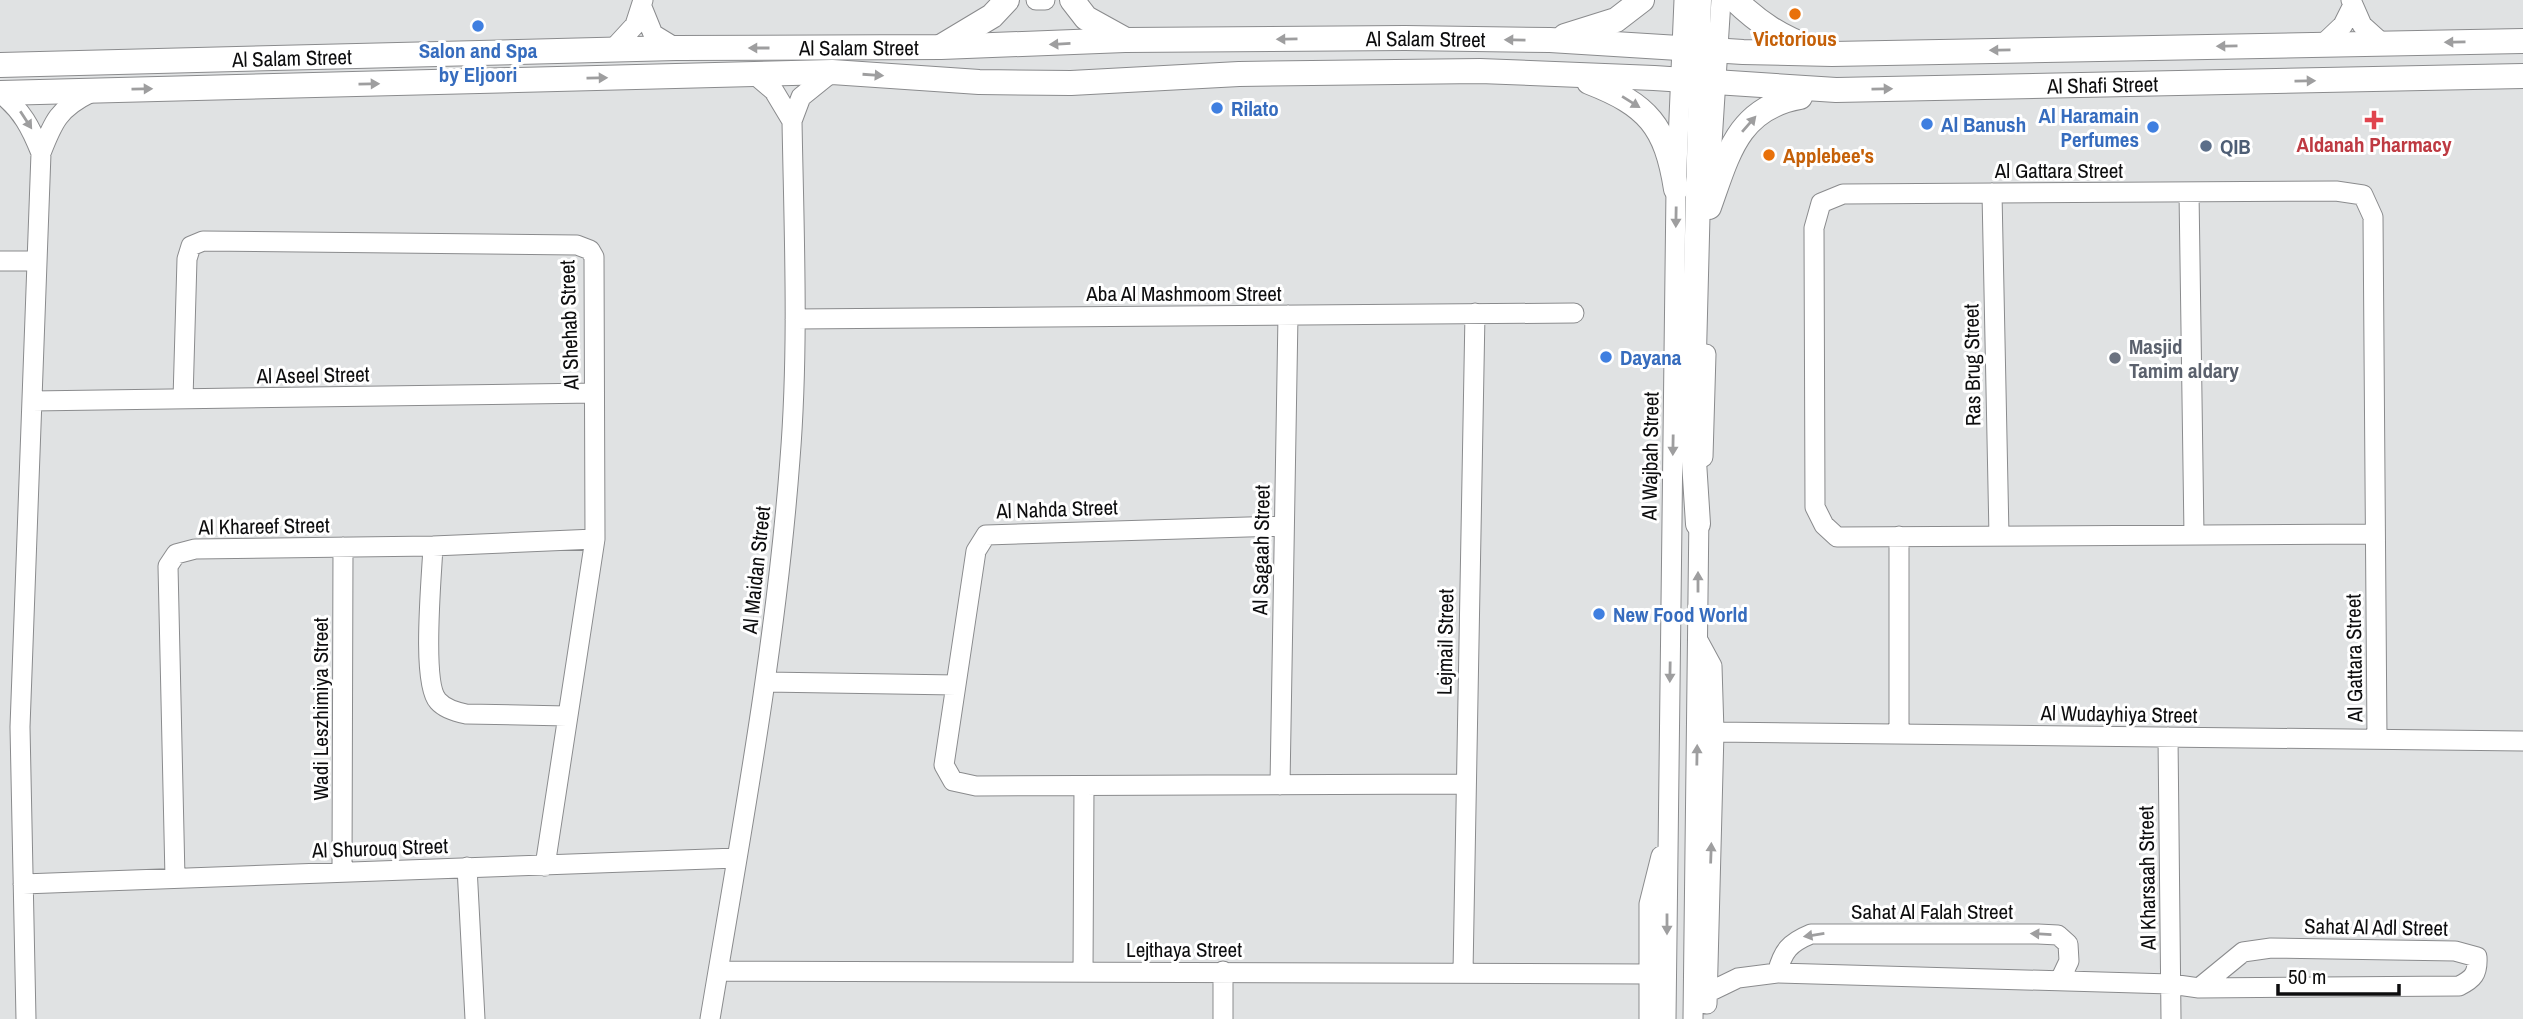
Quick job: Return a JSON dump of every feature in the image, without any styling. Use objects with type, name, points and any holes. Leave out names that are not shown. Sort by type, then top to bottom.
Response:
[{"type":"main road","points":[[941,47],[992,16],[1007,0]]},
{"type":"main road","points":[[1072,0],[1086,18],[1125,40]]},
{"type":"main road","points":[[1550,40],[1616,20],[1642,0]]},
{"type":"main road","points":[[1698,524],[1692,430],[1699,0]]},
{"type":"main road","points":[[1735,0],[1753,18],[1791,41],[1832,54]]},
{"type":"main road","name":"Al Salam Street","points":[[0,65],[676,48],[941,47],[1125,40],[1405,38],[1550,40],[1699,64]]},
{"type":"main road","name":"Al Shafi Street","points":[[1699,64],[1832,54],[2523,41]]},
{"type":"main road","points":[[1480,71],[1532,62],[1862,64],[1933,58],[1967,51]]},
{"type":"main road","name":"Al Salam Street","points":[[0,93],[832,72],[979,82],[1071,83],[1239,74],[1480,71],[1568,74],[1699,64]]},
{"type":"main road","name":"Al Shafi Street","points":[[1699,64],[1836,90],[2523,76]]},
{"type":"main road","points":[[1568,74],[1616,92],[1639,106],[1656,124],[1667,145],[1676,189]]},
{"type":"main road","points":[[1709,206],[1729,151],[1748,122],[1769,105],[1836,90]]},
{"type":"street","points":[[1036,0],[1045,0]]},
{"type":"street","name":"Al Wajbah Street","points":[[1684,0],[1699,64],[1709,206],[1705,427],[1698,524],[1699,641],[1693,1019]]},
{"type":"street","name":"Al Wajbah Street","points":[[1667,1019],[1676,189],[1699,64],[1721,0]]},
{"type":"street","points":[[643,3],[653,34],[676,48]]},
{"type":"street","points":[[612,50],[629,34],[643,3]]},
{"type":"street","points":[[2351,3],[2362,25],[2382,43]]},
{"type":"street","points":[[2323,44],[2343,25],[2351,3]]},
{"type":"street","name":"Al Maidan Street","points":[[710,1019],[766,682],[790,459],[795,319],[792,121],[801,97],[832,72]]},
{"type":"street","points":[[754,74],[774,91],[792,121]]},
{"type":"street","points":[[26,1019],[20,727],[41,153],[51,125],[69,104],[97,90]]},
{"type":"street","points":[[0,93],[17,107],[31,126],[41,153]]},
{"type":"street","name":"Al Gattara Street","points":[[2375,534],[1837,537],[1825,525],[1815,507],[1814,228],[1821,203],[1843,194],[2336,191],[2363,195],[2373,217],[2377,739]]},
{"type":"street","points":[[2189,192],[2194,535]]},
{"type":"street","name":"Ras Brug Street","points":[[1992,193],[1999,536]]},
{"type":"street","name":"Al Shehab Street","points":[[183,399],[187,259],[191,246],[203,241],[577,245],[590,250],[594,257],[595,539],[545,866]]},
{"type":"street","points":[[0,261],[37,261]]},
{"type":"street","name":"Lejmail Street","points":[[1463,972],[1475,313]]},
{"type":"street","name":"Aba Al Mashmoom Street","points":[[795,319],[1574,313]]},
{"type":"street","name":"Al Sagaah Street","points":[[1280,785],[1288,315]]},
{"type":"street","name":"Al Aseel Street","points":[[32,401],[594,393]]},
{"type":"street","name":"Al Nahda Street","points":[[1284,526],[986,535],[976,551],[944,765],[953,781],[976,786],[1465,784]]},
{"type":"street","points":[[1899,536],[1899,734]]},
{"type":"street","name":"Al Khareef Street","points":[[174,877],[167,566],[176,554],[195,549],[433,546],[595,539]]},
{"type":"street","points":[[433,546],[428,677],[436,700],[452,711],[466,714],[567,716]]},
{"type":"street","name":"Wadi Leszhimiya Street","points":[[342,872],[343,547]]},
{"type":"street","name":"Al Wajbah Street","points":[[1699,641],[1712,666],[1714,732],[1706,1019]]},
{"type":"street","points":[[766,682],[956,685]]},
{"type":"street","points":[[0,728],[20,727]]},
{"type":"street","name":"Al Wudayhiya Street","points":[[1714,732],[2523,741]]},
{"type":"street","name":"Al Kharsaah Street","points":[[2168,737],[2171,1019]]},
{"type":"street","points":[[1083,971],[1084,786]]},
{"type":"street","name":"Al Wajbah Street","points":[[1649,1019],[1648,904],[1668,828]]},
{"type":"street","name":"Al Shurouq Street","points":[[23,884],[737,858]]},
{"type":"street","points":[[467,867],[475,1019]]},
{"type":"street","name":"Sahat Al Falah Street","points":[[1777,973],[1783,951],[1796,940],[1811,934],[2038,934],[2058,935],[2068,944],[2069,961],[2060,980]]},
{"type":"street","name":"Sahat Al Adl Street","points":[[2171,984],[2199,988],[2459,986],[2472,979],[2477,968],[2477,957],[2455,951],[2271,948],[2243,952],[2199,988]]},
{"type":"street","points":[[1708,955],[1727,969],[1750,975]]},
{"type":"street","name":"Lejthaya Street","points":[[719,971],[1649,974]]},
{"type":"street","points":[[1223,971],[1223,1019]]},
{"type":"street","points":[[1707,993],[1750,975],[1777,973],[2171,984]]},
{"type":"place","name":"Victorious","points":[[1795,14]]},
{"type":"place","name":"Salon and Spa by Eljoori","points":[[478,26]]},
{"type":"place","name":"Rilato","points":[[1217,108]]},
{"type":"place","name":"Aldanah Pharmacy","points":[[2374,120]]},
{"type":"place","name":"Al Banush","points":[[1927,124]]},
{"type":"place","name":"Al Haramain Perfumes","points":[[2153,127]]},
{"type":"place","name":"QIB","points":[[2206,146]]},
{"type":"place","name":"Applebee's","points":[[1769,155]]},
{"type":"place","name":"Dayana","points":[[1606,357]]},
{"type":"place","name":"Masjid Tamim aldary","points":[[2115,358]]},
{"type":"place","name":"New Food World","points":[[1599,614]]}]
